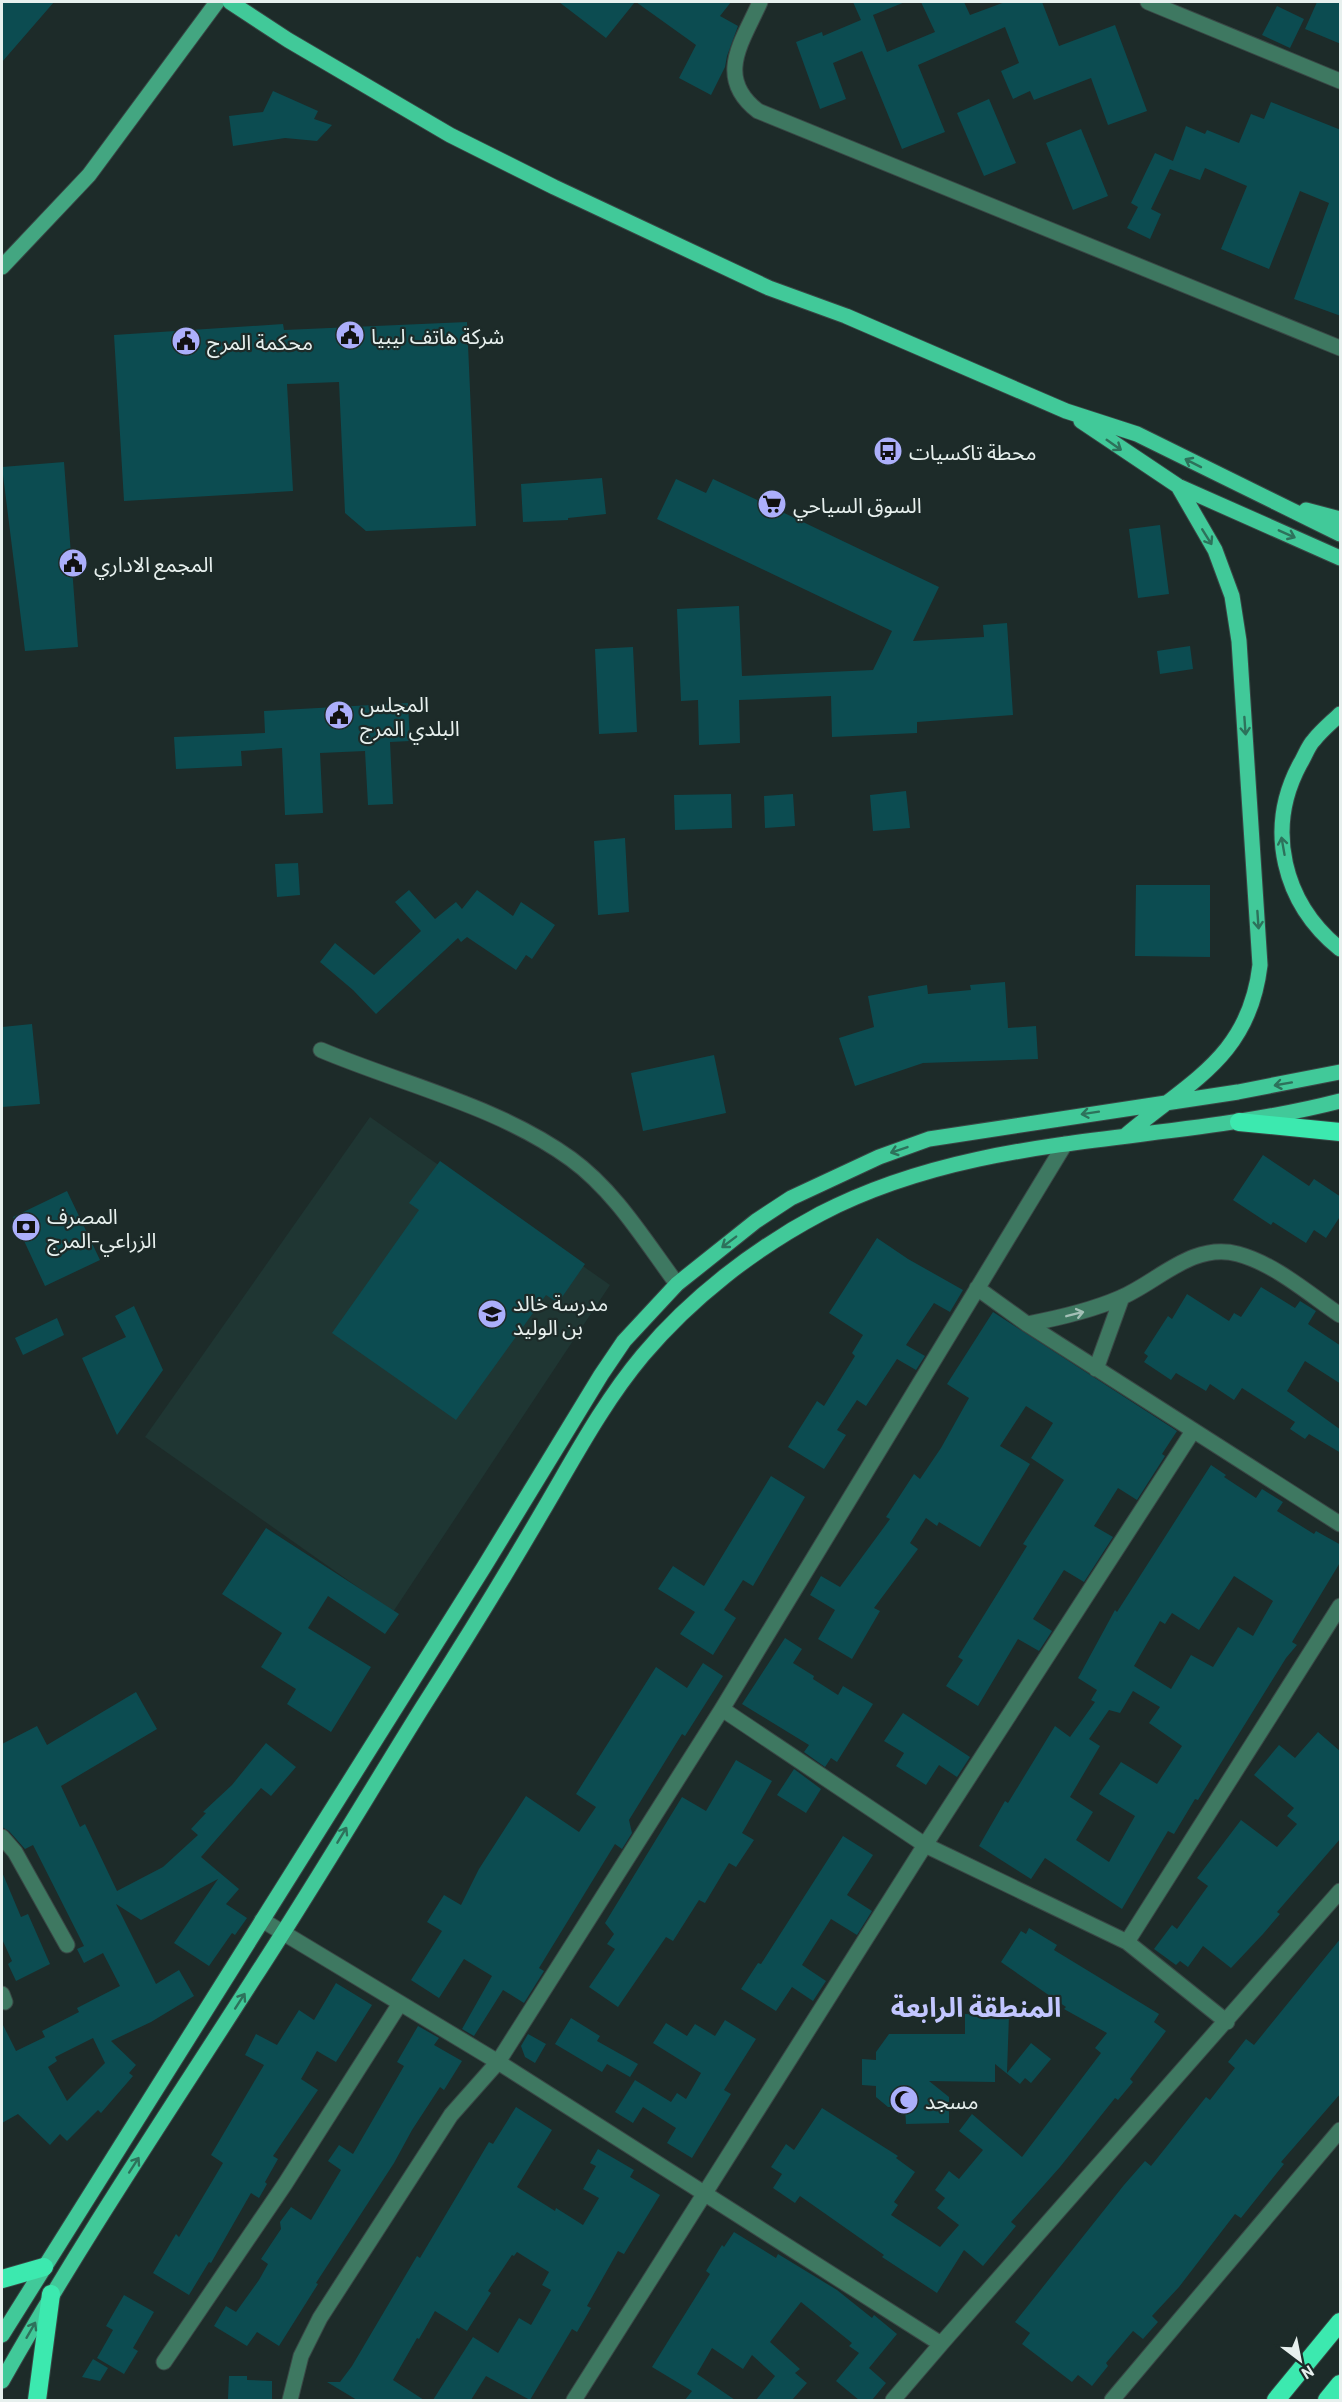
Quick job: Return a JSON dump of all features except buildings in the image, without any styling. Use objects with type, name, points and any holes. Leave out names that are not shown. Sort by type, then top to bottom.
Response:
[{"type":"highway","points":[[1239,1122],[1341,1132]]},
{"type":"highway","points":[[2,2279],[44,2267]]},
{"type":"highway","points":[[38,2400],[51,2294]]},
{"type":"highway","points":[[1276,2400],[1341,2322]]},
{"type":"highway","points":[[1327,2400],[1341,2384]]},
{"type":"main road","points":[[230,2],[288,40],[503,163],[769,288],[846,316],[1066,411],[1137,434],[1341,534]]},
{"type":"main road","points":[[1066,411],[1178,486],[1341,558]]},
{"type":"main road","points":[[1125,1137],[1166,1101],[1213,1065],[1239,1033],[1257,991],[1260,965],[1239,641],[1232,596],[1215,550],[1178,486]]},
{"type":"main road","points":[[1270,501],[1341,519]]},
{"type":"main road","points":[[1341,714],[1313,741],[1289,786],[1281,837],[1290,883],[1312,922],[1341,949]]},
{"type":"main road","points":[[2,2335],[484,1567],[601,1375],[624,1341],[677,1284],[756,1221],[791,1198],[879,1157],[929,1139],[1166,1101],[1238,1092],[1341,1072]]},
{"type":"main road","points":[[2,2381],[51,2294],[283,1934],[501,1583],[614,1392],[669,1325],[715,1284],[779,1239],[817,1216],[870,1190],[943,1166],[991,1155],[1239,1122],[1341,1101]]},
{"type":"street","points":[[2,267],[45,224],[95,167],[217,2]]},
{"type":"street","points":[[760,2],[738,52],[733,75],[735,86],[758,111],[1341,348]]},
{"type":"street","points":[[1148,2],[1341,81]]},
{"type":"street","points":[[321,1050],[470,1107],[522,1130],[571,1160],[622,1210],[677,1284]]},
{"type":"street","points":[[290,2400],[301,2356],[320,2318],[451,2115],[498,2062],[722,1709],[1065,1144]]},
{"type":"street","points":[[1027,1324],[1086,1311],[1122,1297],[1182,1261],[1213,1253],[1235,1253],[1258,1261],[1341,1315]]},
{"type":"street","points":[[977,1288],[1096,1369],[1341,1524]]},
{"type":"street","points":[[1096,1369],[1122,1297]]},
{"type":"street","points":[[574,2400],[926,1845],[1193,1431]]},
{"type":"street","points":[[1127,1942],[1341,1606]]},
{"type":"street","points":[[722,1709],[926,1845],[1127,1942],[1227,2022]]},
{"type":"street","points":[[2,1837],[15,1852],[67,1945]]},
{"type":"street","points":[[893,2400],[1341,1891]]},
{"type":"street","points":[[262,1920],[399,2005],[498,2062],[941,2344]]},
{"type":"street","points":[[164,2362],[285,2184],[399,2005]]},
{"type":"street","points":[[1112,2400],[1341,2130]]},
{"type":"shaded area","points":[[370,1117],[610,1285],[393,1612],[145,1437]]},
{"type":"place","name":"شركة هاتف ليبيا","points":[[350,335]]},
{"type":"place","name":"محكمة المرج","points":[[186,341]]},
{"type":"place","name":"محطة تاكسيات","points":[[888,451]]},
{"type":"place","name":"السوق السياحي","points":[[772,504]]},
{"type":"place","name":"المجمع الاداري","points":[[73,563]]},
{"type":"place","name":"المجلس البلدي المرج","points":[[339,715]]},
{"type":"place","name":"المصرف الزراعي-المرج","points":[[26,1227]]},
{"type":"place","name":"مدرسة خالد بن الوليد","points":[[492,1314]]},
{"type":"place","name":"مسجد","points":[[904,2100]]},
{"type":"district","name":"المنطقة الرابعة","points":[[976,2006]]}]
